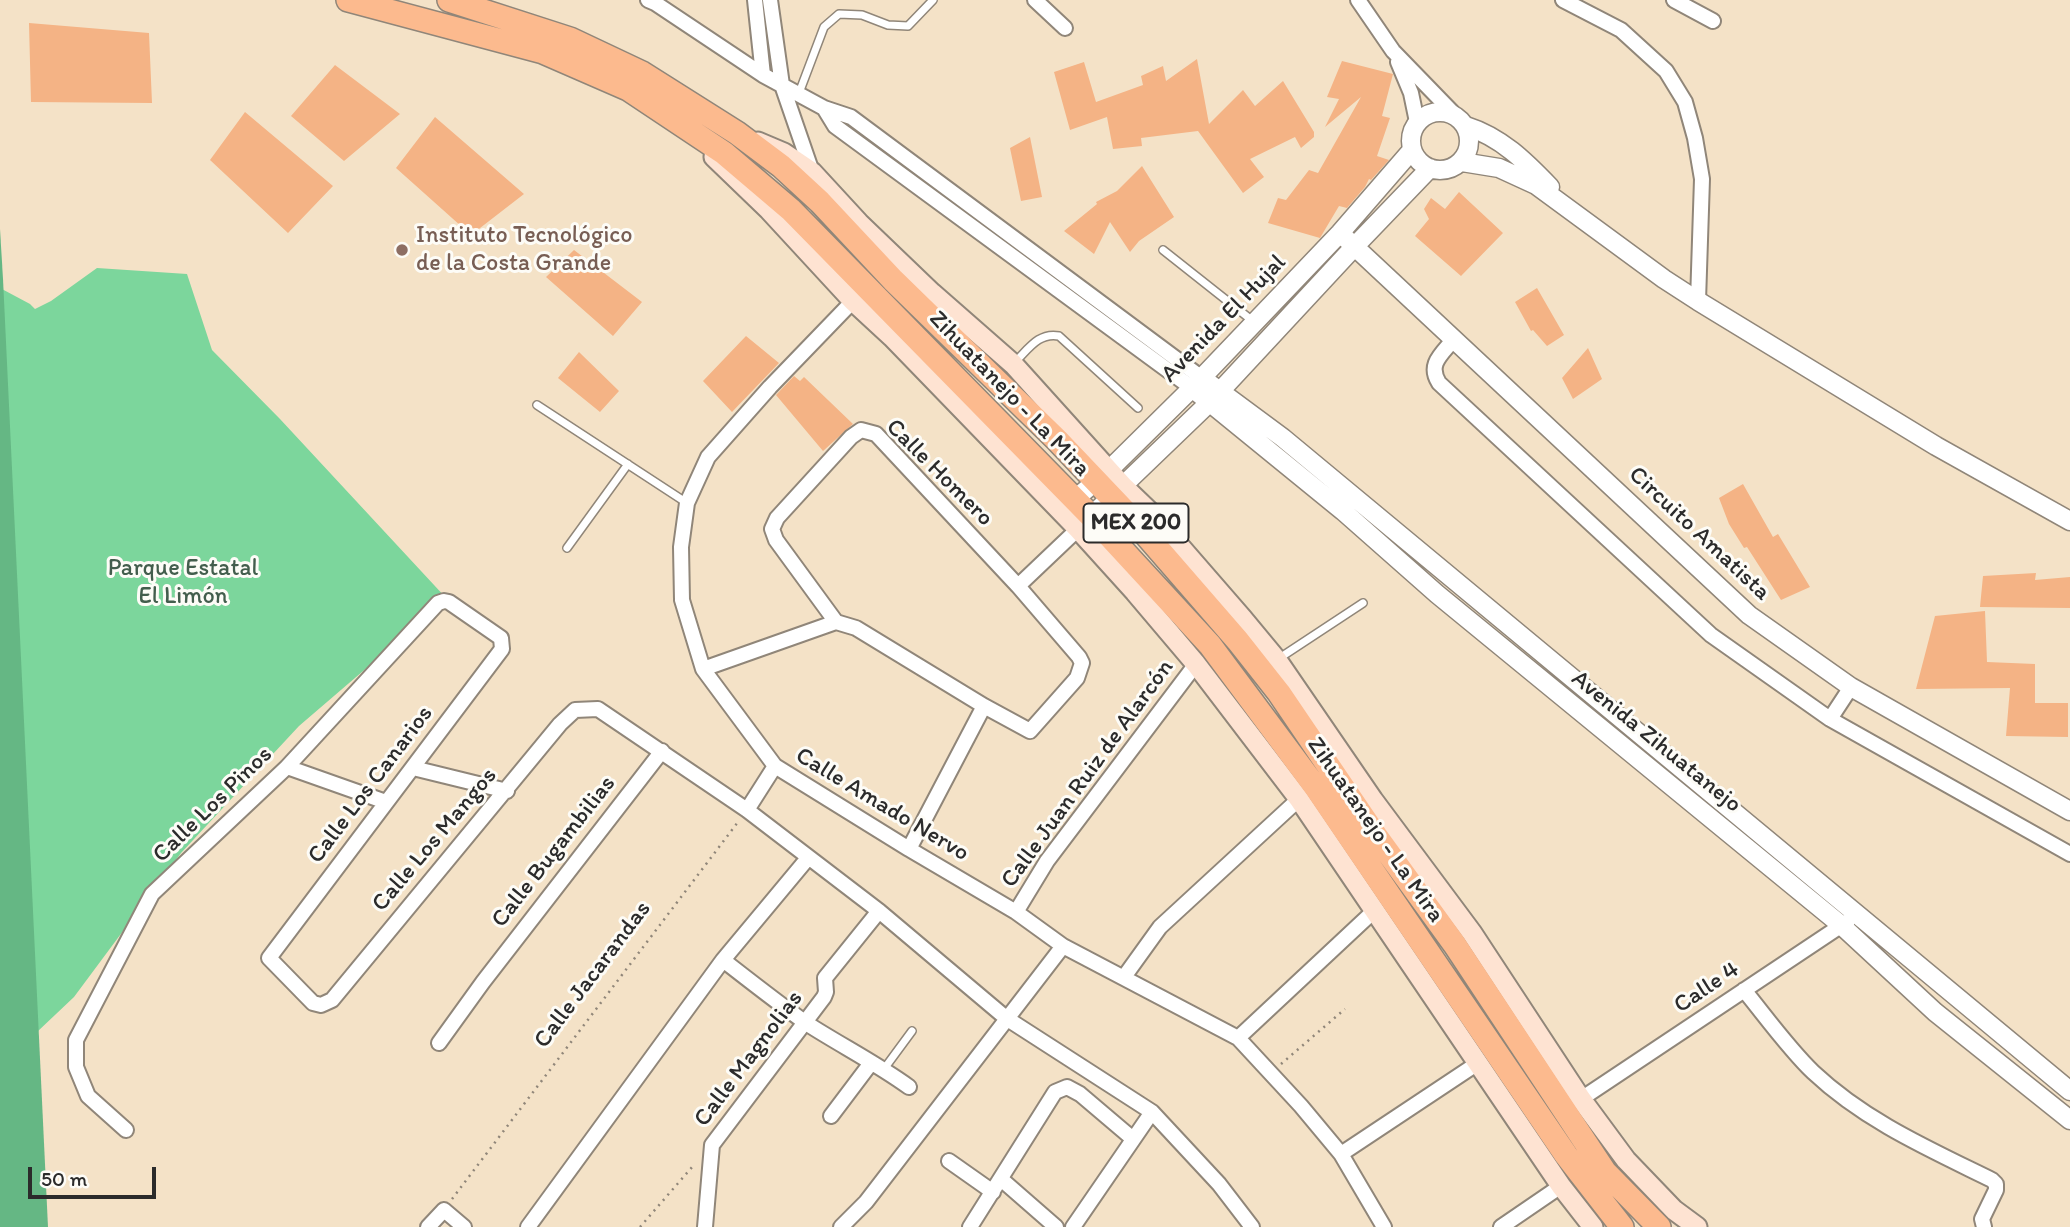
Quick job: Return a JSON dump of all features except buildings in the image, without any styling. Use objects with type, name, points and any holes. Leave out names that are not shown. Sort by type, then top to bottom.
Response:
[{"type":"highway","name":"Zihuatanejo - La Mira","points":[[348,0],[543,52],[628,89],[724,153],[791,210],[1084,523],[1210,646],[1317,789],[1566,1155],[1622,1227]]},
{"type":"highway","name":"Zihuatanejo - La Mira","points":[[449,0],[570,39],[642,73],[737,133],[780,166],[820,202],[893,280],[1110,483],[1133,520],[1238,641],[1279,693],[1383,845],[1463,939],[1605,1172],[1659,1227]]},
{"type":"main road","points":[[628,89],[712,156],[750,192],[853,300],[1067,505]]},
{"type":"main road","points":[[737,133],[784,153],[812,172],[859,223],[932,293],[1013,364],[1110,483],[1150,512],[1277,660],[1374,800],[1463,939],[1626,1160],[1674,1210],[1697,1227]]},
{"type":"main road","points":[[1084,523],[1135,592],[1196,664],[1299,799],[1561,1186],[1593,1227]]},
{"type":"street","points":[[755,0],[763,75]]},
{"type":"street","points":[[770,0],[782,85],[812,172]]},
{"type":"street","points":[[1035,0],[1065,28]]},
{"type":"street","points":[[1358,0],[1393,51],[1461,122],[1469,137],[1462,162]]},
{"type":"street","points":[[1563,0],[1621,30],[1667,71],[1685,102],[1702,179],[1698,301]]},
{"type":"street","points":[[1674,0],[1713,21]]},
{"type":"street","points":[[652,1],[763,75],[824,108],[851,117],[1215,396]]},
{"type":"street","points":[[1393,51],[1411,93],[1417,122]]},
{"type":"street","points":[[1577,214],[1526,162],[1506,145],[1484,132],[1443,111],[1429,114],[1417,122],[1411,135],[1412,150],[1416,158],[1430,168],[1443,170],[1462,162],[1499,168],[1536,185],[1698,301],[1936,446],[2070,521]]},
{"type":"street","name":"Avenida El Hujal","points":[[1084,523],[1110,483],[1197,383],[1340,233],[1412,150]]},
{"type":"street","name":"Avenida El Hujal","points":[[1067,505],[1110,483],[1215,396],[1430,168]]},
{"type":"street","name":"Circuito Amatista","points":[[1340,233],[1749,615],[1851,687],[2070,811]]},
{"type":"street","name":"Calle Amado Nervo","points":[[853,300],[708,457],[687,503],[681,547],[682,600],[703,669],[775,766],[1016,912],[1063,946],[1238,1038],[1341,1154],[1384,1227]]},
{"type":"street","points":[[1454,338],[1435,363],[1433,374],[1439,383],[1711,635],[1830,719],[2070,854]]},
{"type":"street","name":"Avenida Zihuatanejo","points":[[1215,396],[1283,438],[2070,1091]]},
{"type":"street","name":"Avenida Zihuatanejo","points":[[1215,396],[1448,602],[1841,925],[1935,1012],[2070,1119]]},
{"type":"street","name":"Calle Homero","points":[[861,430],[876,434],[1018,586],[1082,663],[1077,678],[1030,731],[856,628],[836,622],[776,540],[772,529],[786,508],[851,436],[861,430]]},
{"type":"street","points":[[1343,511],[1357,500]]},
{"type":"street","points":[[1018,586],[1084,523]]},
{"type":"street","name":"Calle Los Pinos","points":[[125,1130],[88,1096],[76,1067],[76,1040],[152,894],[287,767],[438,603],[449,602],[501,638]]},
{"type":"street","points":[[703,669],[836,622]]},
{"type":"street","name":"Calle Los Canarios","points":[[269,958],[502,649],[501,638]]},
{"type":"street","name":"Calle Juan Ruiz de Alarcón","points":[[1016,912],[1046,861],[1196,664]]},
{"type":"street","points":[[1830,719],[1851,687]]},
{"type":"street","points":[[909,849],[984,706]]},
{"type":"street","name":"Calle Los Mangos","points":[[269,958],[313,1003],[321,1004],[332,1000],[560,724],[575,710],[598,709],[662,751]]},
{"type":"street","points":[[662,751],[747,810],[878,911],[1006,1018],[1152,1112],[1219,1184],[1252,1227]]},
{"type":"street","name":"Calle Bugambilias","points":[[439,1043],[662,751]]},
{"type":"street","points":[[747,810],[775,766]]},
{"type":"street","points":[[287,767],[386,802]]},
{"type":"street","points":[[413,768],[506,791]]},
{"type":"street","points":[[1124,977],[1160,927],[1299,799]]},
{"type":"street","points":[[528,1227],[723,960],[808,858]]},
{"type":"street","points":[[1238,1038],[1375,910]]},
{"type":"street","name":"Calle Magnolias","points":[[712,1145],[824,997],[825,978],[878,911]]},
{"type":"street","name":"Calle 4","points":[[1581,1099],[1858,914]]},
{"type":"street","points":[[841,1227],[866,1202],[1063,946]]},
{"type":"street","points":[[723,960],[805,1022],[909,1087]]},
{"type":"street","points":[[1744,990],[1812,1071],[1853,1106],[1901,1136],[1992,1180],[1996,1184],[1996,1190],[1982,1219],[1983,1226]]},
{"type":"street","points":[[1341,1154],[1478,1063]]},
{"type":"street","points":[[831,1115],[877,1066]]},
{"type":"street","points":[[970,1227],[1055,1092],[1066,1087],[1080,1094],[1133,1139]]},
{"type":"street","points":[[1073,1227],[1152,1112]]},
{"type":"street","points":[[705,1227],[712,1145]]},
{"type":"street","points":[[949,1161],[997,1186],[1056,1227]]},
{"type":"street","points":[[1501,1227],[1561,1186]]},
{"type":"street","points":[[428,1227],[444,1210],[464,1227]]},
{"type":"lane","points":[[799,93],[824,27],[839,13],[862,15],[888,25],[908,26],[933,0]]},
{"type":"lane","points":[[1163,250],[1254,323]]},
{"type":"lane","points":[[1013,364],[1041,337],[1049,334],[1059,336],[1138,408]]},
{"type":"lane","points":[[537,405],[687,503]]},
{"type":"lane","points":[[567,548],[628,464]]},
{"type":"lane","points":[[1277,660],[1363,603]]},
{"type":"lane","points":[[877,1066],[912,1031]]},
{"type":"path","name":"Calle Jacarandas","points":[[444,1210],[747,810]]},
{"type":"path","points":[[1270,1073],[1345,1009]]},
{"type":"path","name":"Calle Magnolias","points":[[640,1227],[712,1145]]},
{"type":"green space","points":[[0,229],[3,279],[48,1227],[0,1227]]},
{"type":"green space","name":"Parque Estatal El Limón","points":[[97,268],[187,274],[212,350],[447,599],[299,726],[181,853],[74,997],[0,1067],[0,288],[35,309],[51,301]]},
{"type":"place","name":"Instituto Tecnológico de la Costa Grande","points":[[402,250]]}]
